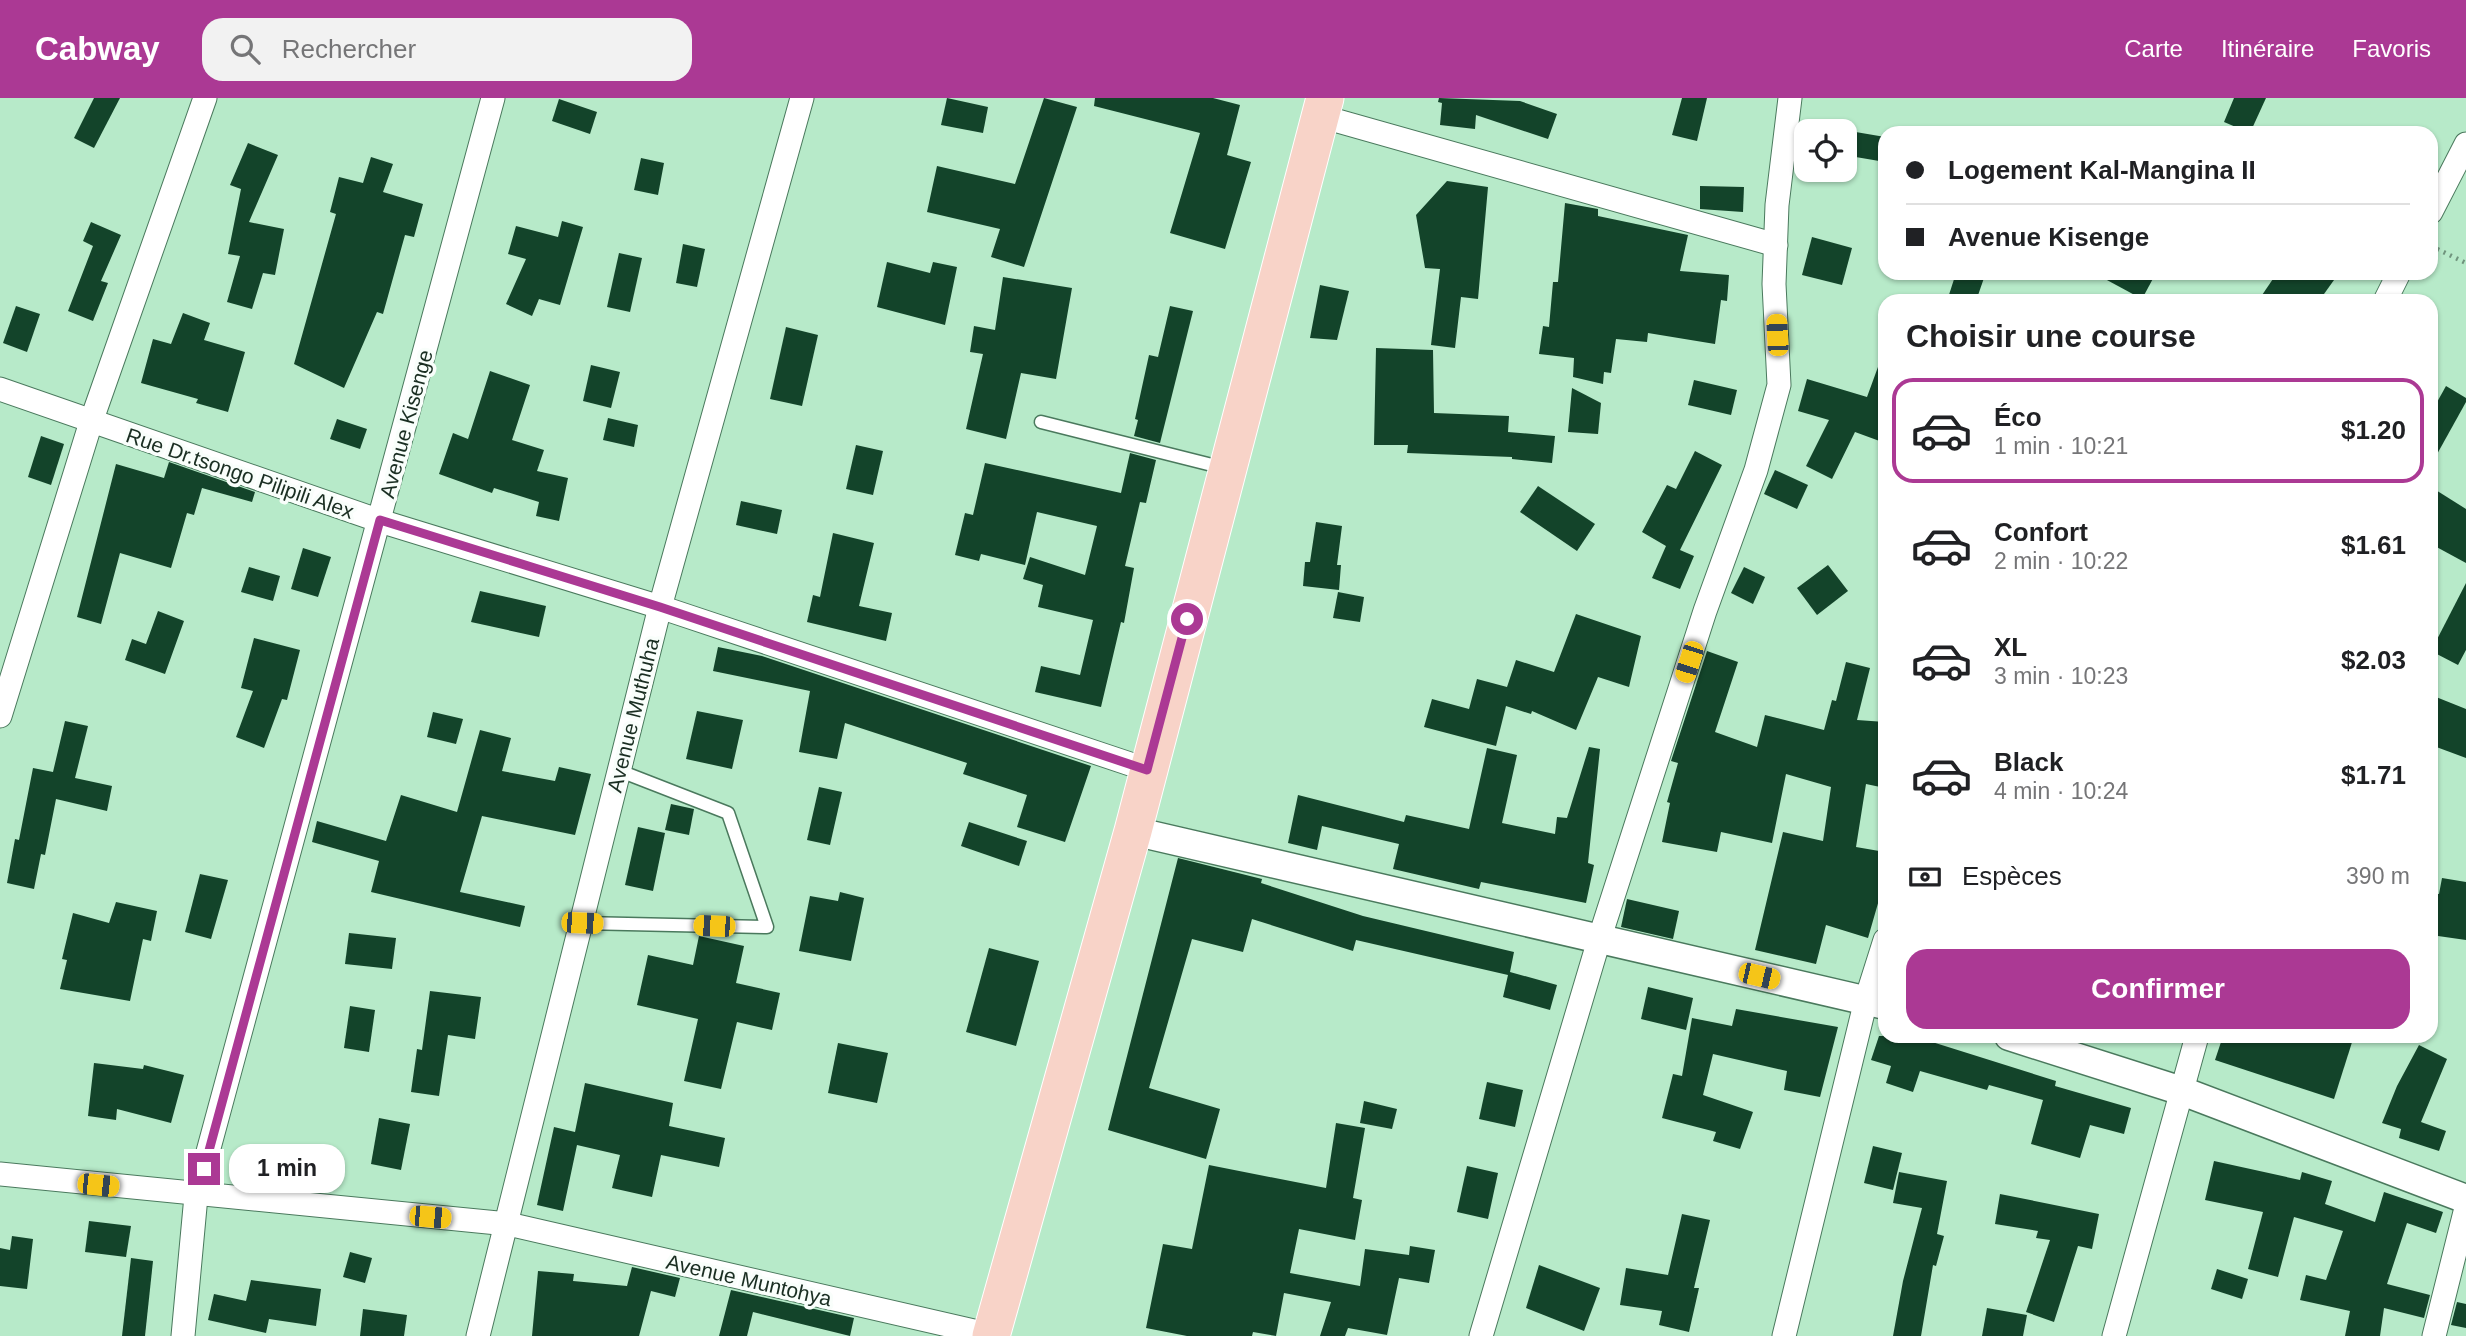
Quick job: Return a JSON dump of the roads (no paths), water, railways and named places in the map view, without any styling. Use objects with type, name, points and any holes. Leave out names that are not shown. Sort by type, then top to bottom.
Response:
[{"type":"main road","points":[[991,1336],[1133,831],[1323,107]]},
{"type":"street","points":[[0,716],[91,422],[205,98]]},
{"type":"street","name":"Avenue Kisenge","points":[[183,1336],[196,1196],[493,98]]},
{"type":"street","name":"Avenue Muthuha","points":[[478,1336],[660,607],[802,98]]},
{"type":"street","points":[[1481,1336],[1599,940],[1701,624],[1756,470],[1779,385],[1774,285],[1777,205],[1790,98]]},
{"type":"street","points":[[1323,107],[1776,245]]},
{"type":"street","points":[[2438,198],[2466,144]]},
{"type":"street","name":"Rue Dr.tsongo Pilipili Alex","points":[[0,389],[380,520],[660,607],[1147,770]]},
{"type":"street","points":[[1133,831],[1875,1002]]},
{"type":"street","points":[[1784,1336],[1878,983]]},
{"type":"street","points":[[2030,1043],[2182,1091],[2466,1199]]},
{"type":"street","points":[[2113,1336],[2195,1043]]},
{"type":"street","name":"Avenue Muntohya","points":[[0,1174],[196,1196],[508,1224],[991,1336]]},
{"type":"street","points":[[2434,1336],[2466,1208]]},
{"type":"lane","points":[[1041,422],[1227,469]]},
{"type":"lane","points":[[582,923],[767,928],[727,813],[620,771]]}]
